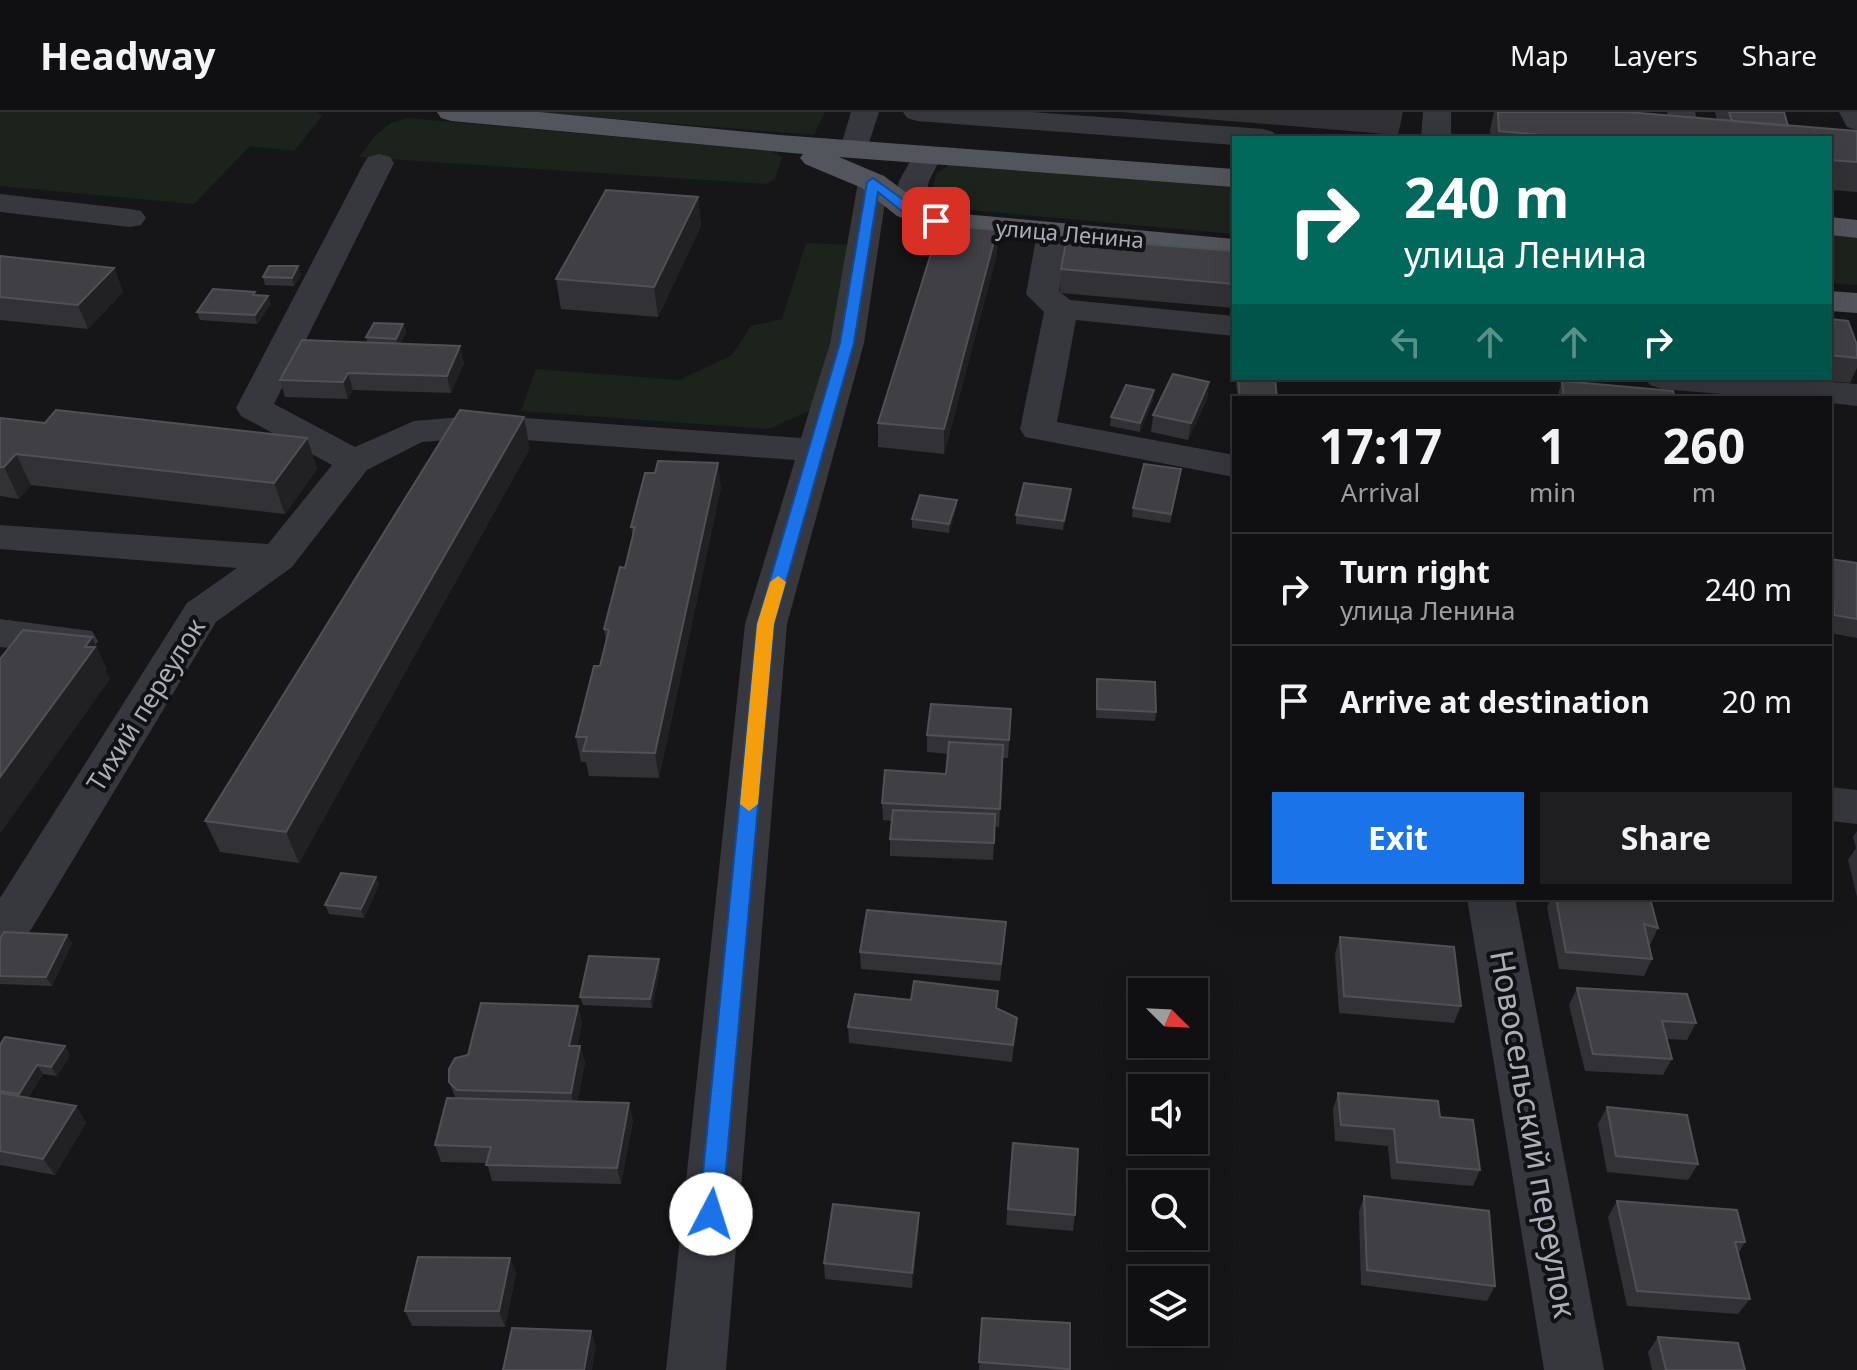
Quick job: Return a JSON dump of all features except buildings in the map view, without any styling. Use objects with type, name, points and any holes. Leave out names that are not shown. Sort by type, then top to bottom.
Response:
[{"type":"main road","name":"улица Ленина","points":[[451,112],[780,144],[864,166],[927,155],[1232,178]]},
{"type":"main road","name":"улица Ленина","points":[[864,166],[908,209],[936,221],[1232,249]]},
{"type":"main road","points":[[1832,226],[1857,229]]},
{"type":"main road","points":[[1832,301],[1857,303]]},
{"type":"street","points":[[696,1370],[766,624],[847,343],[864,166],[865,112]]},
{"type":"street","points":[[917,112],[1236,136]]},
{"type":"street","points":[[1436,136],[1437,112]]},
{"type":"street","points":[[1579,112],[1582,127],[1687,135],[1681,112]]},
{"type":"street","points":[[1853,112],[1857,121]]},
{"type":"street","points":[[908,209],[914,181],[927,155]]},
{"type":"street","points":[[354,462],[254,408],[379,163]]},
{"type":"street","points":[[0,203],[130,218]]},
{"type":"street","points":[[1053,233],[1042,294],[1060,319],[1038,429],[1232,466]]},
{"type":"street","points":[[1060,319],[1232,326]]},
{"type":"street","points":[[1685,380],[1857,395]]},
{"type":"street","name":"Тихий переулок","points":[[0,939],[201,613],[278,558],[354,462],[414,432],[485,426],[816,450]]},
{"type":"street","points":[[0,537],[278,558]]},
{"type":"street","points":[[0,633],[93,642]]},
{"type":"street","name":"Новосельский переулок","points":[[1491,900],[1574,1370]]},
{"type":"shaded area","points":[[0,112],[316,112],[322,116],[294,151],[250,146],[194,204],[0,186]]},
{"type":"shaded area","points":[[531,112],[825,112],[814,135]]},
{"type":"shaded area","points":[[408,118],[771,151],[782,157],[775,179],[766,184],[359,157],[385,127]]},
{"type":"shaded area","points":[[949,165],[1232,185],[1232,234],[948,208],[937,205],[930,192],[937,173]]},
{"type":"shaded area","points":[[1832,235],[1857,238],[1857,285],[1832,283]]},
{"type":"shaded area","points":[[806,243],[853,245],[813,409],[769,429],[521,411],[536,369],[679,380],[732,355],[751,326],[782,319]]},
{"type":"slow traffic","points":[[749,804],[766,624],[778,582]]},
{"type":"route","points":[[711,1214],[766,624],[847,343],[869,223],[873,182],[908,209],[936,221]]}]
